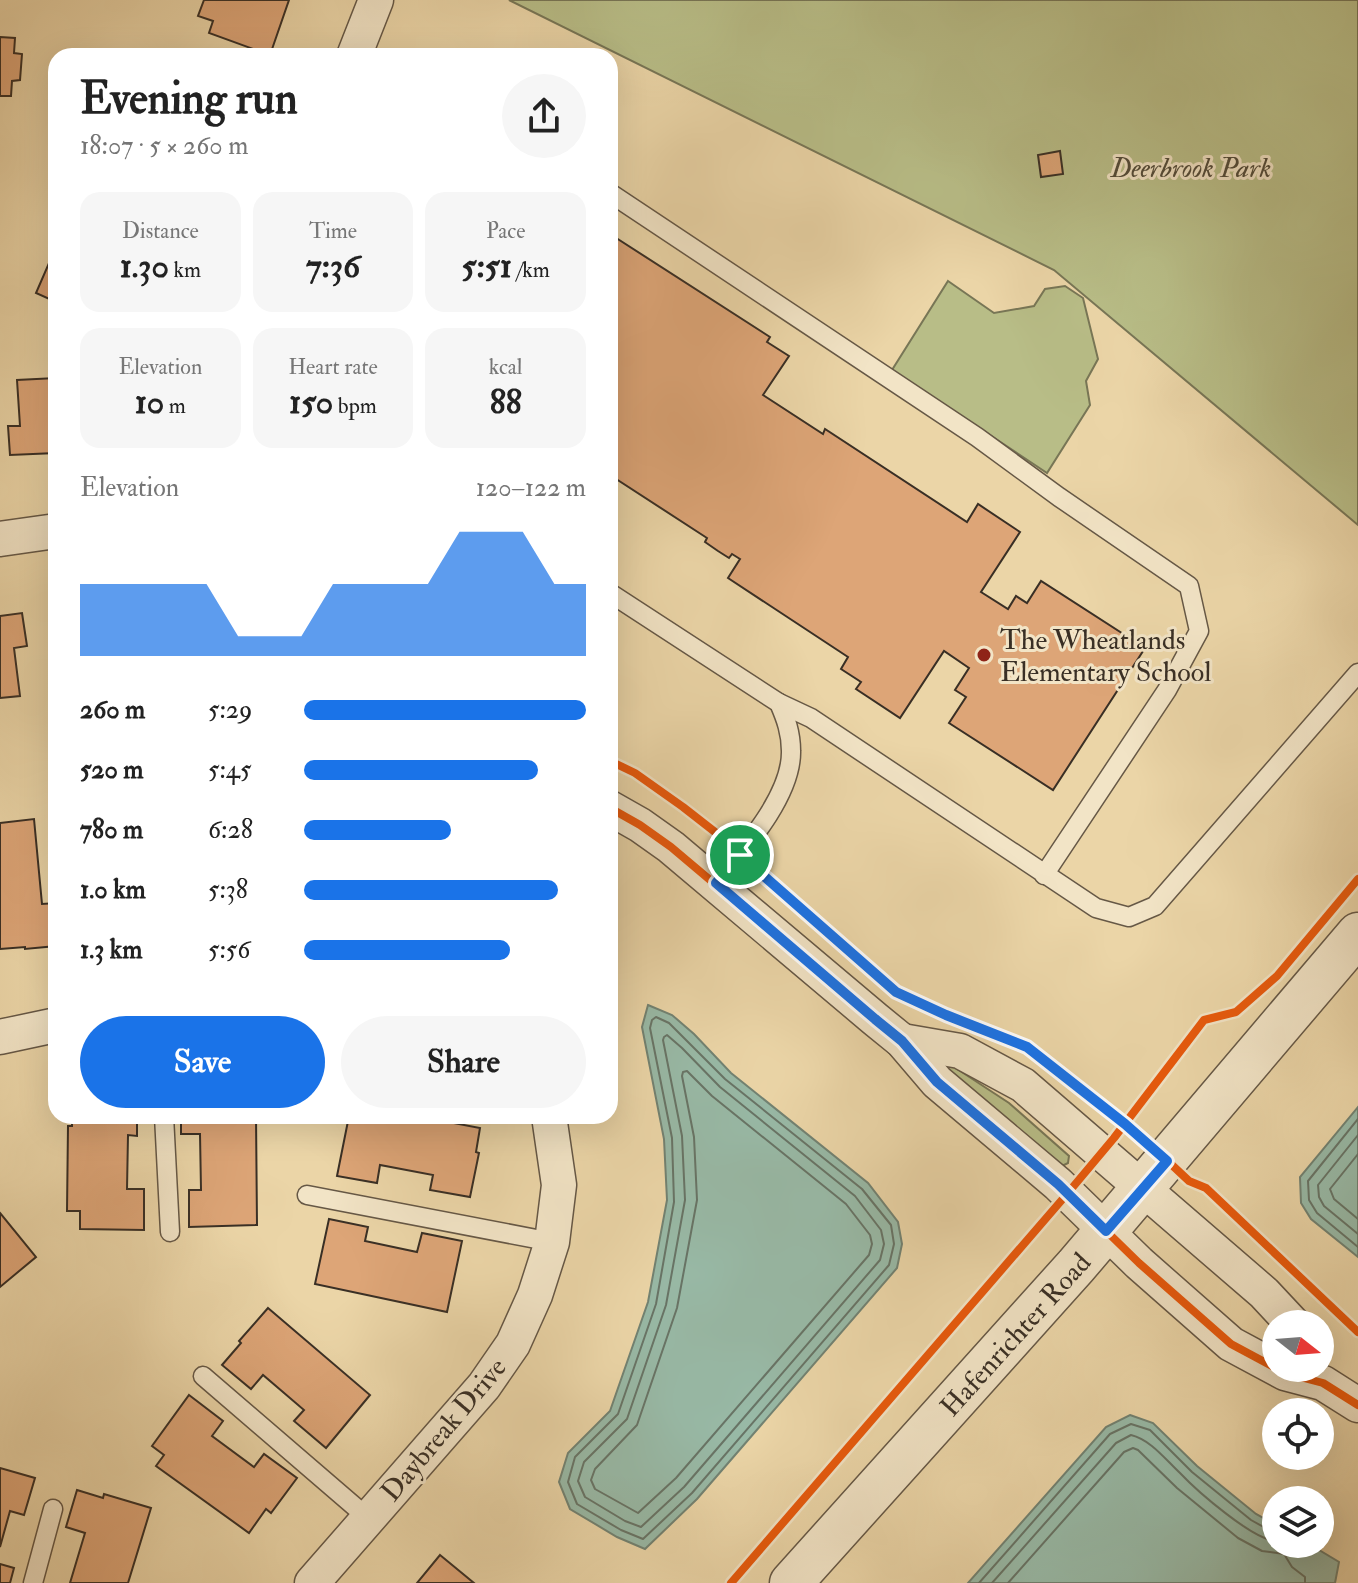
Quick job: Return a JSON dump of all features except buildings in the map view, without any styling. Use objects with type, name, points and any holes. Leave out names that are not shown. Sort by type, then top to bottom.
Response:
[{"type":"street","points":[[357,48],[376,0]]},
{"type":"street","points":[[0,539],[48,532]]},
{"type":"street","points":[[618,813],[671,847],[716,883],[902,1041],[937,1082],[1058,1184],[1139,1263],[1231,1344],[1262,1361]]},
{"type":"street","name":"Hafenrichter Road","points":[[791,1583],[1143,1189],[1358,934]]},
{"type":"street","points":[[0,1037],[48,1027]]},
{"type":"street","points":[[902,1041],[960,1051],[1023,1085],[1280,1310]]},
{"type":"street","name":"Daybreak Drive","points":[[324,1579],[368,1518],[484,1386],[513,1344],[535,1295],[552,1242],[559,1185],[550,1124]]},
{"type":"street","points":[[1328,1382],[1358,1405]]},
{"type":"lane","points":[[618,198],[977,437],[1189,586],[1199,631],[1167,690],[1044,875]]},
{"type":"lane","points":[[618,598],[779,703],[811,718],[1096,908],[1129,917],[1155,906],[1358,673]]},
{"type":"lane","points":[[716,883],[776,804],[787,780],[791,754],[789,727],[779,703]]},
{"type":"lane","points":[[164,1124],[170,1232]]},
{"type":"lane","points":[[307,1195],[552,1242]]},
{"type":"lane","points":[[203,1376],[368,1518]]},
{"type":"lane","points":[[33,1583],[53,1509]]},
{"type":"green space","name":"Deerbrook Park","points":[[509,0],[1358,0],[1358,525],[1054,270],[618,54],[618,48],[606,48]]},
{"type":"green space","points":[[948,281],[994,313],[1034,306],[1045,289],[1065,286],[1083,298],[1098,359],[1086,381],[1090,405],[1047,473],[892,370]]},
{"type":"green space","points":[[948,1063],[1009,1103],[1069,1156],[1068,1163],[1062,1166],[945,1068]]},
{"type":"water","points":[[648,1005],[672,1015],[731,1073],[868,1183],[898,1222],[902,1244],[897,1268],[697,1499],[645,1549],[617,1537],[570,1509],[559,1482],[568,1453],[610,1411],[648,1302],[667,1200],[664,1139],[642,1027]]},
{"type":"water","points":[[1358,1107],[1358,1257],[1311,1219],[1301,1203],[1300,1177]]},
{"type":"water","points":[[1130,1415],[1153,1423],[1197,1466],[1262,1517],[1262,1558],[1332,1558],[1339,1562],[1335,1583],[968,1583],[1106,1427]]},
{"type":"cycle path","points":[[618,765],[635,773],[715,832],[896,992],[1027,1047],[1142,1137],[1189,1181],[1206,1188],[1358,1332]]},
{"type":"cycle path","points":[[618,813],[671,847],[902,1041],[937,1082],[1058,1184],[1139,1263],[1231,1344],[1285,1373],[1323,1383],[1358,1405]]},
{"type":"cycle path","points":[[731,1583],[1067,1194],[1204,1020],[1236,1012],[1277,976],[1358,879]]},
{"type":"place","name":"The Wheatlands Elementary School","points":[[984,655]]},
{"type":"route","points":[[740,855],[896,992],[1027,1047],[1142,1137],[1167,1161],[1106,1231],[1058,1184],[937,1082],[902,1041],[716,883],[740,855]]}]
